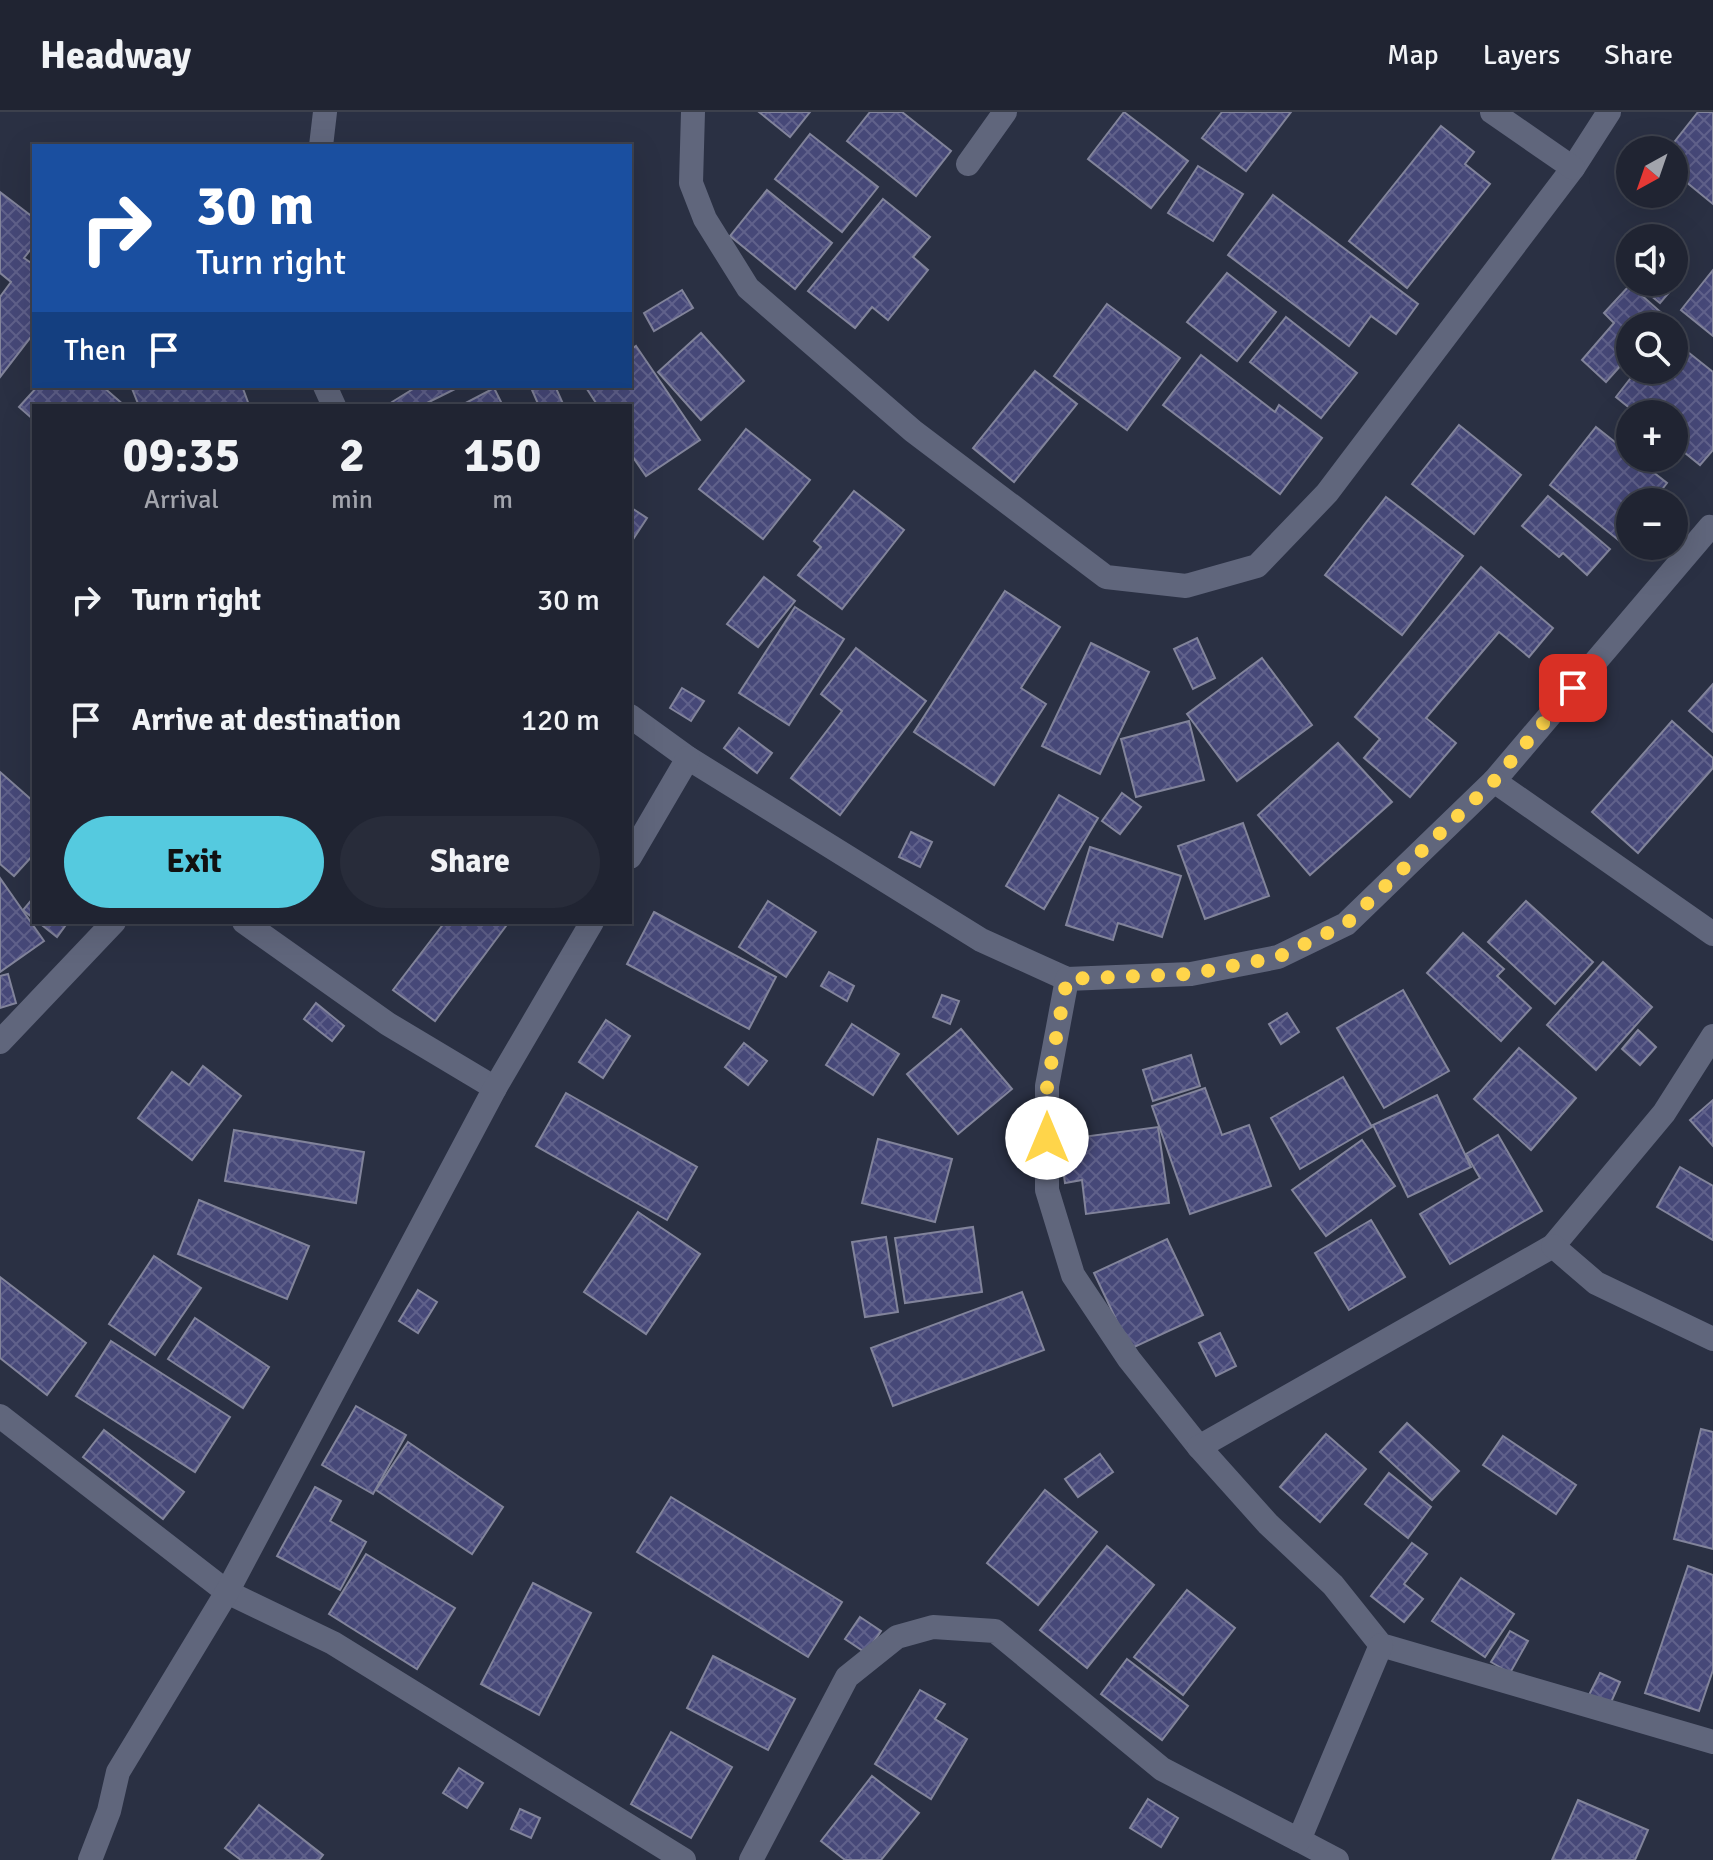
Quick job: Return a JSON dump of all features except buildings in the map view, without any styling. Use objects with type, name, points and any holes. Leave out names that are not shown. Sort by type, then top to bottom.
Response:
[{"type":"street","points":[[321,144],[325,112]]},
{"type":"street","points":[[693,112],[691,183],[705,219],[748,288],[913,431],[1106,577],[1186,586],[1257,566],[1327,493],[1573,168],[1609,112]]},
{"type":"street","points":[[968,164],[1005,112]]},
{"type":"street","points":[[1492,112],[1573,168]]},
{"type":"street","points":[[632,717],[688,758],[981,940],[1067,979],[1191,974],[1278,957],[1346,924],[1494,781],[1712,526]]},
{"type":"street","points":[[632,854],[688,758]]},
{"type":"street","points":[[1494,781],[1713,934]]},
{"type":"street","points":[[0,1042],[112,924]]},
{"type":"street","points":[[247,924],[388,1024],[495,1088]]},
{"type":"street","points":[[90,1860],[109,1811],[118,1772],[227,1592],[495,1088],[591,924]]},
{"type":"street","points":[[1067,979],[1047,1086],[1047,1190],[1073,1275],[1129,1359],[1199,1447],[1268,1524],[1333,1585],[1381,1645],[1713,1742]]},
{"type":"street","points":[[1199,1447],[1553,1246],[1664,1113],[1713,1036]]},
{"type":"street","points":[[1553,1246],[1596,1283],[1713,1339]]},
{"type":"street","points":[[0,1416],[227,1592],[333,1643],[684,1860]]},
{"type":"street","points":[[751,1860],[847,1677],[897,1637],[933,1627],[995,1631],[1162,1769],[1337,1860]]},
{"type":"street","points":[[1299,1840],[1381,1645]]},
{"type":"route","points":[[1047,1138],[1047,1086],[1067,979],[1191,974],[1278,957],[1346,924],[1494,781],[1573,688]]}]
